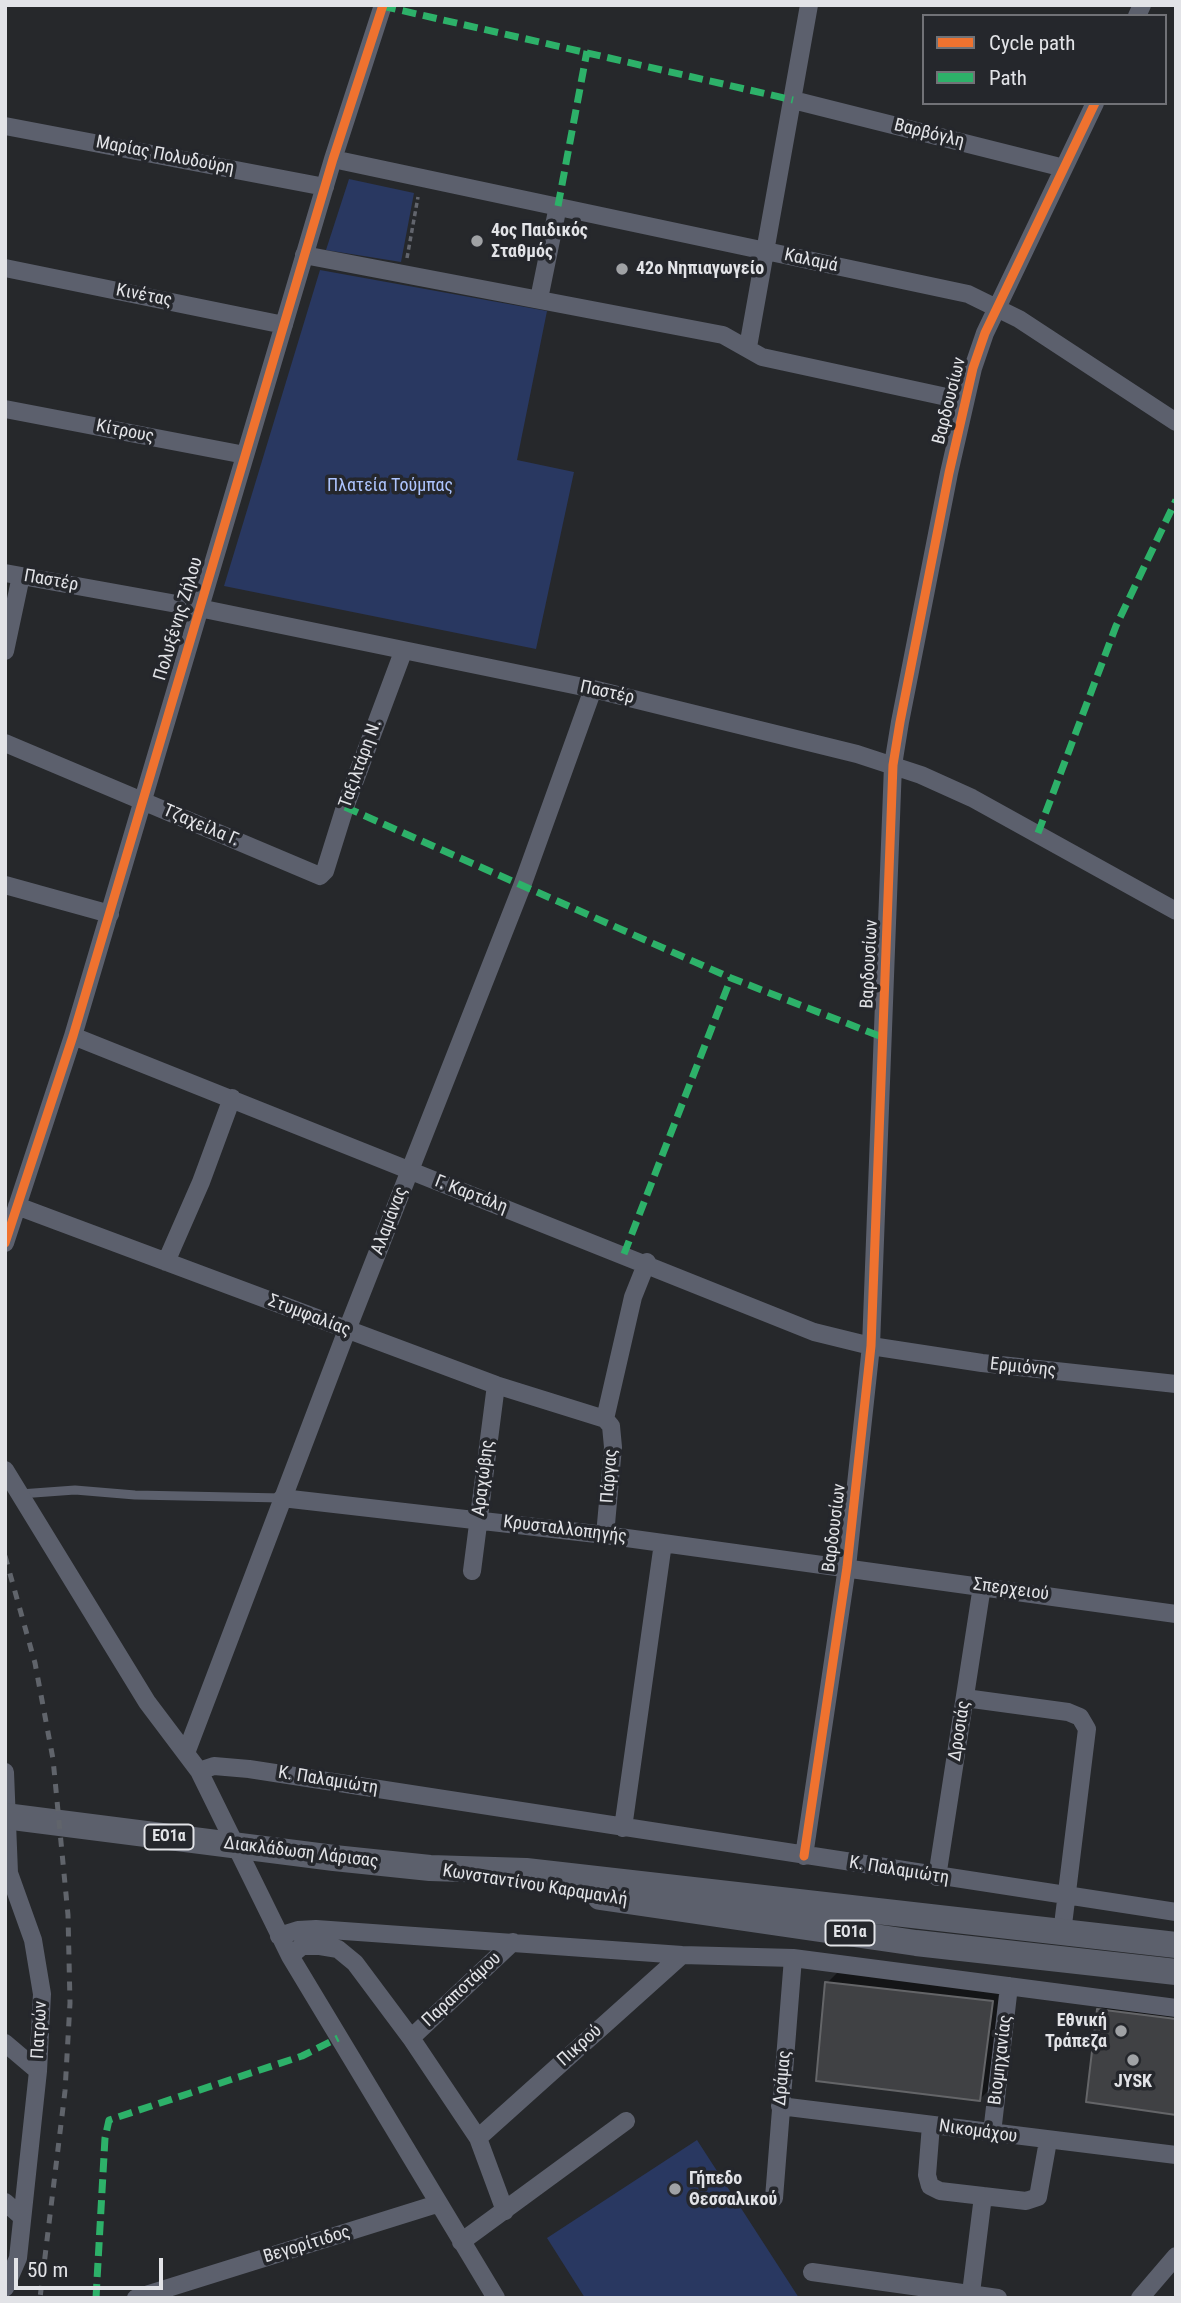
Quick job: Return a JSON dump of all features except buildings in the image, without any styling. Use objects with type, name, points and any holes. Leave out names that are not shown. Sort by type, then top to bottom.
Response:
[{"type":"main road","name":"Διακλάδωση Λάρισας","points":[[5,1816],[430,1868]]},
{"type":"main road","name":"Κωνσταντίνου Καραμανλή","points":[[430,1868],[526,1871],[1176,1945]]},
{"type":"main road","name":"Κωνσταντίνου Καραμανλή","points":[[430,1868],[524,1887],[916,1943],[1176,1972]]},
{"type":"street","points":[[377,5],[382,6]]},
{"type":"street","points":[[748,347],[809,5]]},
{"type":"street","name":"Πολυξένης Ζήλου","points":[[5,1243],[73,1036],[332,159],[382,6]]},
{"type":"street","name":"Βαρβόγλη","points":[[793,100],[1064,168]]},
{"type":"street","name":"Βαρδουσίων","points":[[804,1856],[847,1567],[871,1346],[893,765],[965,401],[985,333],[1094,105]]},
{"type":"street","name":"Μαρίας Πολυδούρη","points":[[5,126],[325,187]]},
{"type":"street","name":"Καλαμά","points":[[332,159],[968,294],[998,307],[1176,422]]},
{"type":"street","points":[[538,299],[558,206]]},
{"type":"street","points":[[304,255],[723,335],[762,357],[965,401]]},
{"type":"street","name":"Κινέτας","points":[[5,268],[284,325]]},
{"type":"street","name":"Κίτρους","points":[[5,409],[245,455]]},
{"type":"street","points":[[5,651],[13,575]]},
{"type":"street","name":"Παστέρ","points":[[13,575],[199,608],[593,689],[799,738],[893,765],[972,798],[1176,911]]},
{"type":"street","name":"Ταξιλτάρη Ν.","points":[[320,876],[325,871],[345,807],[403,652]]},
{"type":"street","name":"Αλαμάνας","points":[[186,1753],[347,1330],[522,886],[593,689]]},
{"type":"street","name":"Τζαχείλα Γ.","points":[[5,743],[320,876]]},
{"type":"street","points":[[5,884],[110,914]]},
{"type":"street","name":"Γ. Καρτάλη","points":[[73,1036],[409,1171],[647,1262],[814,1332],[871,1346]]},
{"type":"street","points":[[166,1262],[201,1182],[232,1098]]},
{"type":"street","name":"Στυμφαλίας","points":[[17,1206],[496,1385],[605,1419]]},
{"type":"street","points":[[605,1419],[633,1297],[647,1262]]},
{"type":"street","name":"Ερμιόνης","points":[[871,1346],[982,1363],[1176,1384]]},
{"type":"street","name":"Αραχώβης","points":[[472,1571],[496,1385]]},
{"type":"street","name":"Πάργας","points":[[605,1419],[611,1426],[613,1447],[605,1535]]},
{"type":"street","points":[[5,1470],[147,1702],[199,1771],[290,1956],[496,2298]]},
{"type":"street","name":"Κρυσταλλοπηγής","points":[[282,1498],[605,1535],[847,1567]]},
{"type":"street","points":[[623,1828],[663,1543]]},
{"type":"street","name":"Σπερχειού","points":[[847,1567],[1176,1614]]},
{"type":"street","name":"Δροσιάς","points":[[937,1877],[982,1586]]},
{"type":"street","points":[[965,1698],[1068,1712],[1080,1717],[1087,1729],[1062,1933]]},
{"type":"street","name":"Κ. Παλαμιώτη","points":[[199,1771],[214,1766],[249,1769],[1176,1912]]},
{"type":"street","name":"Πατρών","points":[[5,1772],[7,1877],[26,1918],[39,1968],[42,1994],[38,2071],[16,2266],[5,2288]]},
{"type":"street","points":[[279,1936],[298,1930],[316,1929],[682,1955],[793,1958],[1176,2008]]},
{"type":"street","name":"Παραποτάμου","points":[[411,2038],[513,1942]]},
{"type":"street","points":[[290,1956],[302,1946],[333,1947],[344,1952],[411,2038],[478,2138],[505,2211]]},
{"type":"street","name":"Πικρού","points":[[478,2138],[682,1955]]},
{"type":"street","name":"Δράμας","points":[[774,2198],[793,1958]]},
{"type":"street","name":"Βιομηχανίας","points":[[992,2133],[1009,1986]]},
{"type":"street","points":[[5,2043],[38,2071]]},
{"type":"street","name":"Νικομάχου","points":[[780,2106],[1176,2155]]},
{"type":"street","points":[[461,2242],[626,2121]]},
{"type":"street","points":[[932,2125],[927,2175],[930,2186],[940,2191],[1026,2201],[1038,2197],[1042,2188],[1048,2141]]},
{"type":"street","points":[[971,2293],[982,2196]]},
{"type":"street","points":[[5,2202],[22,2217]]},
{"type":"street","name":"Βεγορίτιδος","points":[[136,2298],[437,2204]]},
{"type":"street","points":[[1140,2298],[1176,2256]]},
{"type":"street","points":[[812,2272],[998,2298]]},
{"type":"lane","points":[[20,1493],[75,1490],[135,1495],[282,1498]]},
{"type":"path","points":[[404,274],[422,178]]},
{"type":"green space","points":[[349,179],[414,193],[401,262],[326,250]]},
{"type":"green space","name":"Πλατεία Τούμπας","points":[[320,270],[547,311],[517,460],[574,472],[536,649],[224,586]]},
{"type":"green space","name":"Γήπεδο Θεσσαλικού","points":[[697,2140],[799,2298],[585,2298],[547,2238]]},
{"type":"railway","points":[[5,1556],[35,1663],[53,1759],[68,1915],[70,2003],[65,2091],[40,2298]]},
{"type":"marked path","points":[[382,6],[793,100]]},
{"type":"marked path","points":[[558,206],[587,51]]},
{"type":"marked path","points":[[1038,833],[1116,626],[1176,500]]},
{"type":"marked path","points":[[345,807],[731,978],[882,1037]]},
{"type":"marked path","points":[[624,1254],[731,978]]},
{"type":"marked path","points":[[96,2298],[105,2138],[109,2120],[302,2056],[338,2038]]},
{"type":"cycle path","points":[[5,1243],[73,1036],[333,159],[383,5]]},
{"type":"cycle path","points":[[804,1856],[847,1567],[871,1346],[893,765],[900,722],[949,473],[973,368],[985,333],[1094,105]]},
{"type":"place","name":"4ος Παιδικός Σταθμός","points":[[477,241]]},
{"type":"place","name":"42ο Νηπιαγωγείο","points":[[622,269]]},
{"type":"place","name":"Εθνική Τράπεζα","points":[[1121,2031]]},
{"type":"place","name":"JYSK","points":[[1133,2060]]},
{"type":"place","name":"Γήπεδο Θεσσαλικού","points":[[675,2189]]}]
